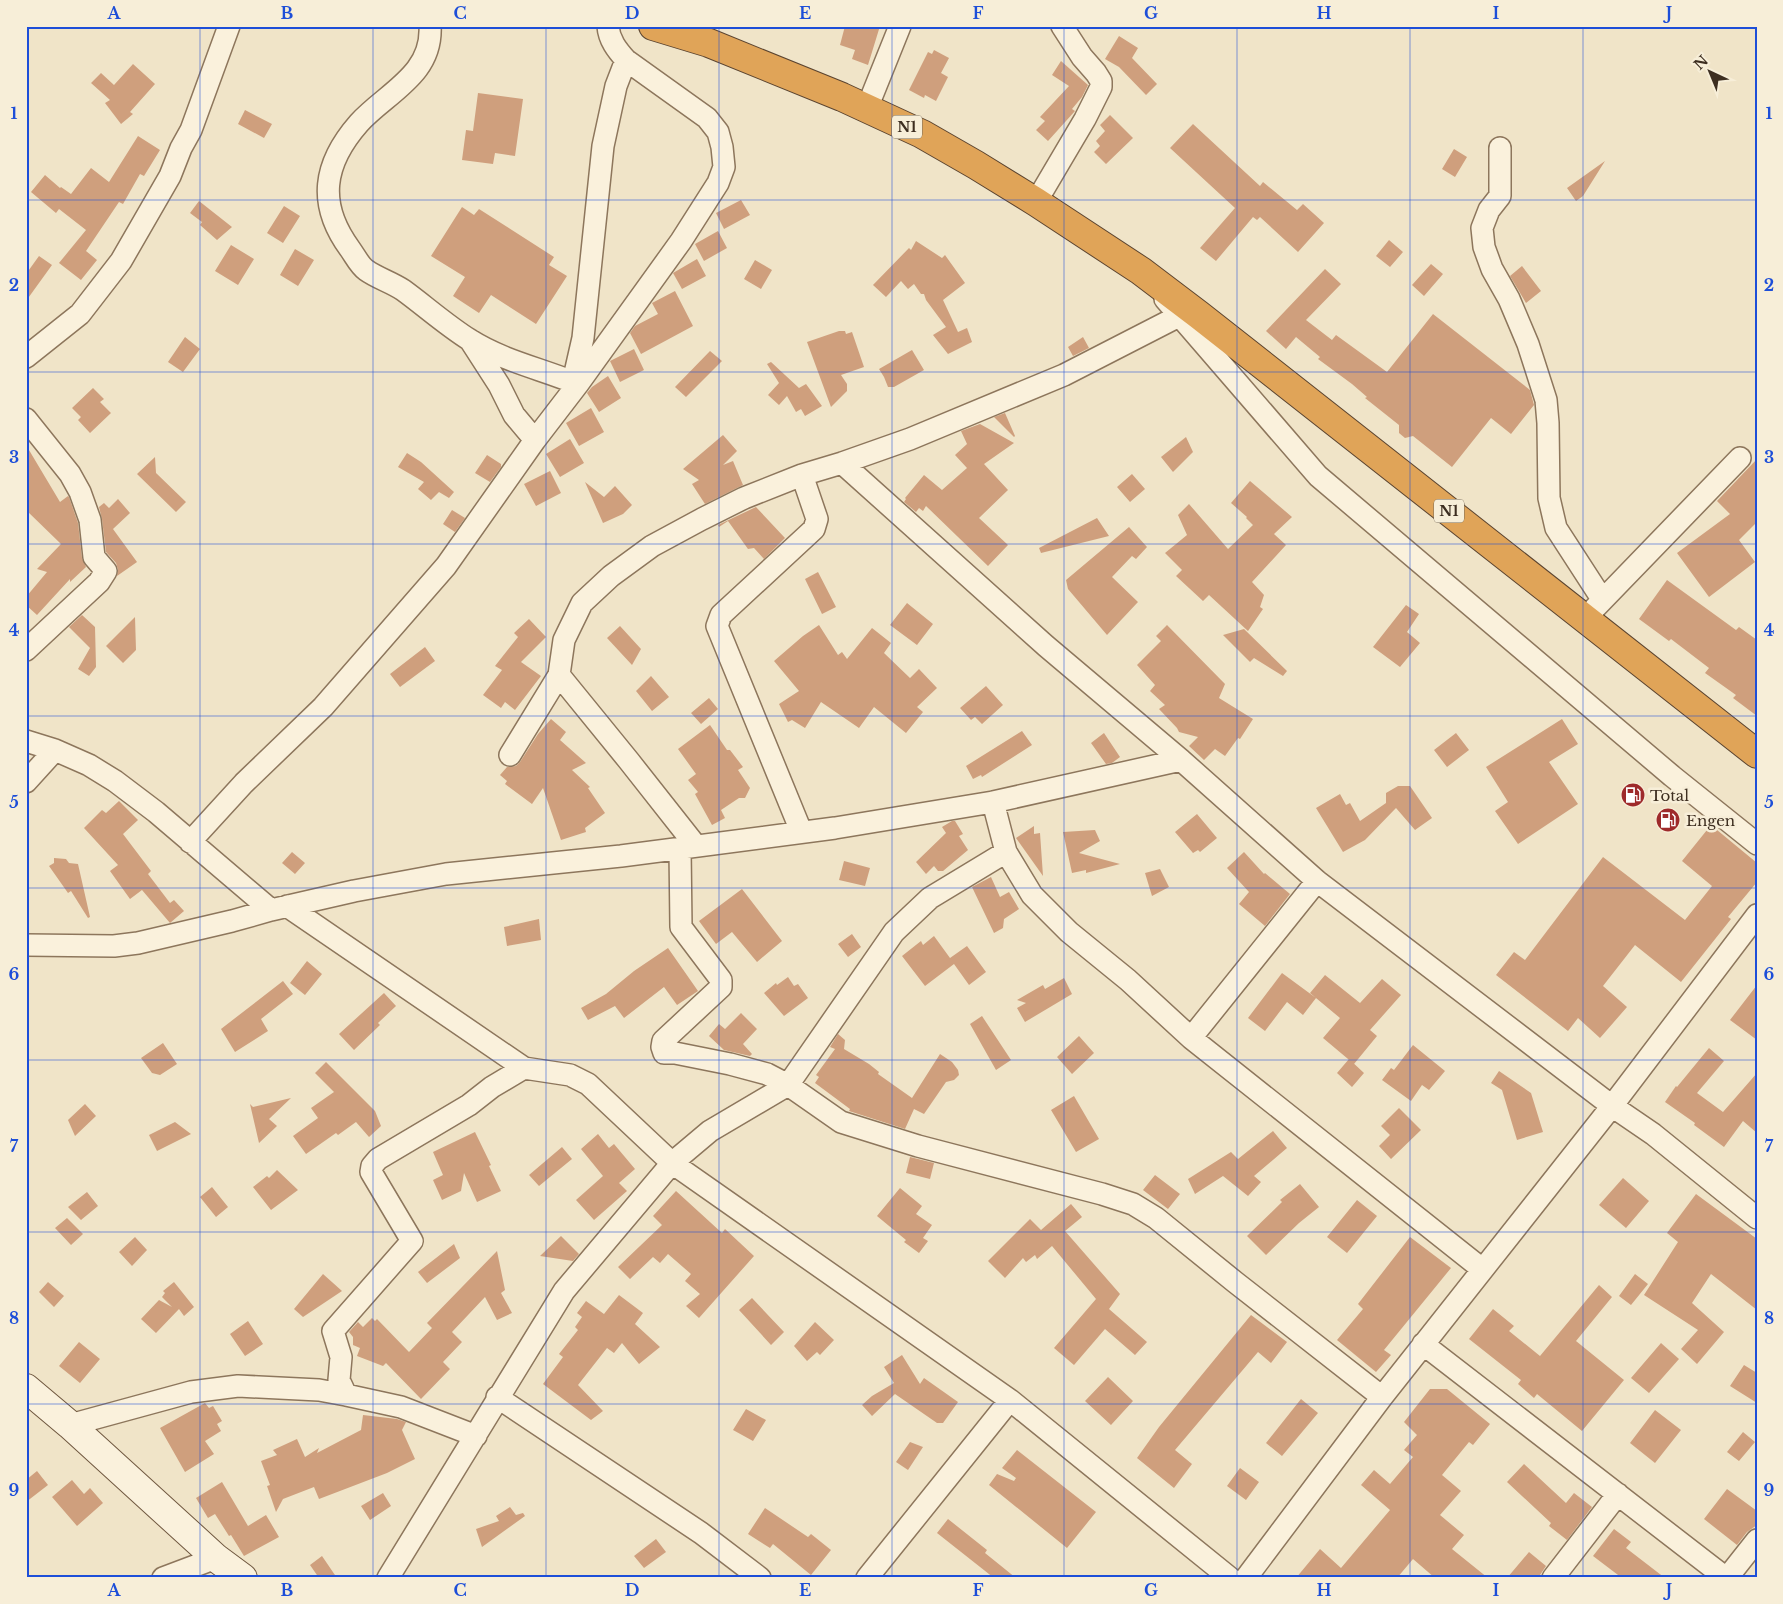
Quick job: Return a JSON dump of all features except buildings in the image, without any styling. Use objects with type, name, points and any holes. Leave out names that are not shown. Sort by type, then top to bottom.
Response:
[{"type":"highway","name":"N1","points":[[653,26],[709,43],[866,108],[922,134],[976,164],[1141,271],[1594,609],[1757,754]]},
{"type":"street","points":[[26,357],[80,314],[121,261],[170,176],[181,148],[191,130],[229,26]]},
{"type":"street","points":[[430,26],[427,52],[415,72],[401,88],[380,103],[344,142],[330,172],[327,188],[330,212],[343,240],[365,270],[398,287],[470,340],[517,363],[576,383]]},
{"type":"street","points":[[190,842],[244,783],[323,707],[446,566],[576,383],[692,226],[718,184],[724,167],[718,132],[707,118],[626,60],[616,48],[609,35],[608,26]]},
{"type":"street","points":[[866,108],[900,26]]},
{"type":"street","points":[[1036,202],[1085,119],[1101,87],[1101,81],[1096,73],[1082,57],[1062,26]]},
{"type":"street","points":[[576,383],[583,338],[603,146],[616,86],[626,60]]},
{"type":"street","points":[[1500,148],[1500,196],[1489,210],[1482,228],[1484,247],[1492,270],[1509,299],[1528,344],[1546,400],[1549,498],[1556,528],[1594,609],[1740,458]]},
{"type":"street","points":[[1141,271],[1318,476],[1672,776],[1757,844]]},
{"type":"street","points":[[510,755],[559,675],[564,640],[582,603],[611,576],[652,546],[744,498],[802,475],[910,439],[1064,375],[1180,316]]},
{"type":"street","points":[[470,340],[499,385],[514,415],[535,440]]},
{"type":"street","points":[[26,419],[70,474],[80,492],[90,520],[94,556],[106,570],[99,582],[26,650]]},
{"type":"street","points":[[842,463],[1046,646],[1181,760],[1317,881],[1612,1106],[1653,1134],[1757,1218]]},
{"type":"street","points":[[801,831],[717,626],[720,615],[814,530],[817,520],[802,475]]},
{"type":"street","points":[[559,675],[624,753],[688,848],[681,927],[721,980],[721,987],[663,1042],[664,1053],[674,1053],[730,1064],[767,1074],[788,1085],[841,1122],[918,1146],[1102,1194],[1133,1204],[1156,1218],[1382,1397]]},
{"type":"street","points":[[26,741],[55,750],[89,765],[115,781],[151,808],[190,842],[279,908],[524,1068],[570,1074],[588,1084],[672,1163],[1010,1400],[1230,1578]]},
{"type":"street","points":[[26,782],[55,750]]},
{"type":"street","points":[[26,945],[114,946],[138,943],[354,891],[446,874],[688,848],[801,831],[834,828],[993,802],[1181,760]]},
{"type":"street","points":[[993,802],[1006,852],[1032,895],[1070,932],[1128,980],[1191,1038],[1482,1269]]},
{"type":"street","points":[[388,1578],[476,1436],[497,1397],[564,1291],[672,1163],[710,1131],[788,1085],[894,932],[930,898],[1006,852]]},
{"type":"street","points":[[1191,1038],[1317,881]]},
{"type":"street","points":[[1246,1578],[1382,1397],[1612,1106],[1757,915]]},
{"type":"street","points":[[346,1395],[339,1380],[340,1357],[334,1331],[412,1241],[371,1172],[372,1166],[378,1159],[468,1105],[492,1087],[524,1068]]},
{"type":"street","points":[[1423,1344],[1726,1578],[1757,1540]]},
{"type":"street","points":[[70,1425],[191,1392],[238,1386],[319,1390],[346,1395],[401,1407],[476,1436]]},
{"type":"street","points":[[26,1388],[70,1425],[216,1558],[243,1578]]},
{"type":"street","points":[[497,1397],[700,1533],[760,1578]]},
{"type":"street","points":[[867,1578],[1010,1400]]},
{"type":"street","points":[[1553,1578],[1618,1494]]},
{"type":"street","points":[[163,1578],[216,1558]]},
{"type":"place","name":"Total","points":[[1633,795]]},
{"type":"place","name":"Engen","points":[[1668,820]]}]
